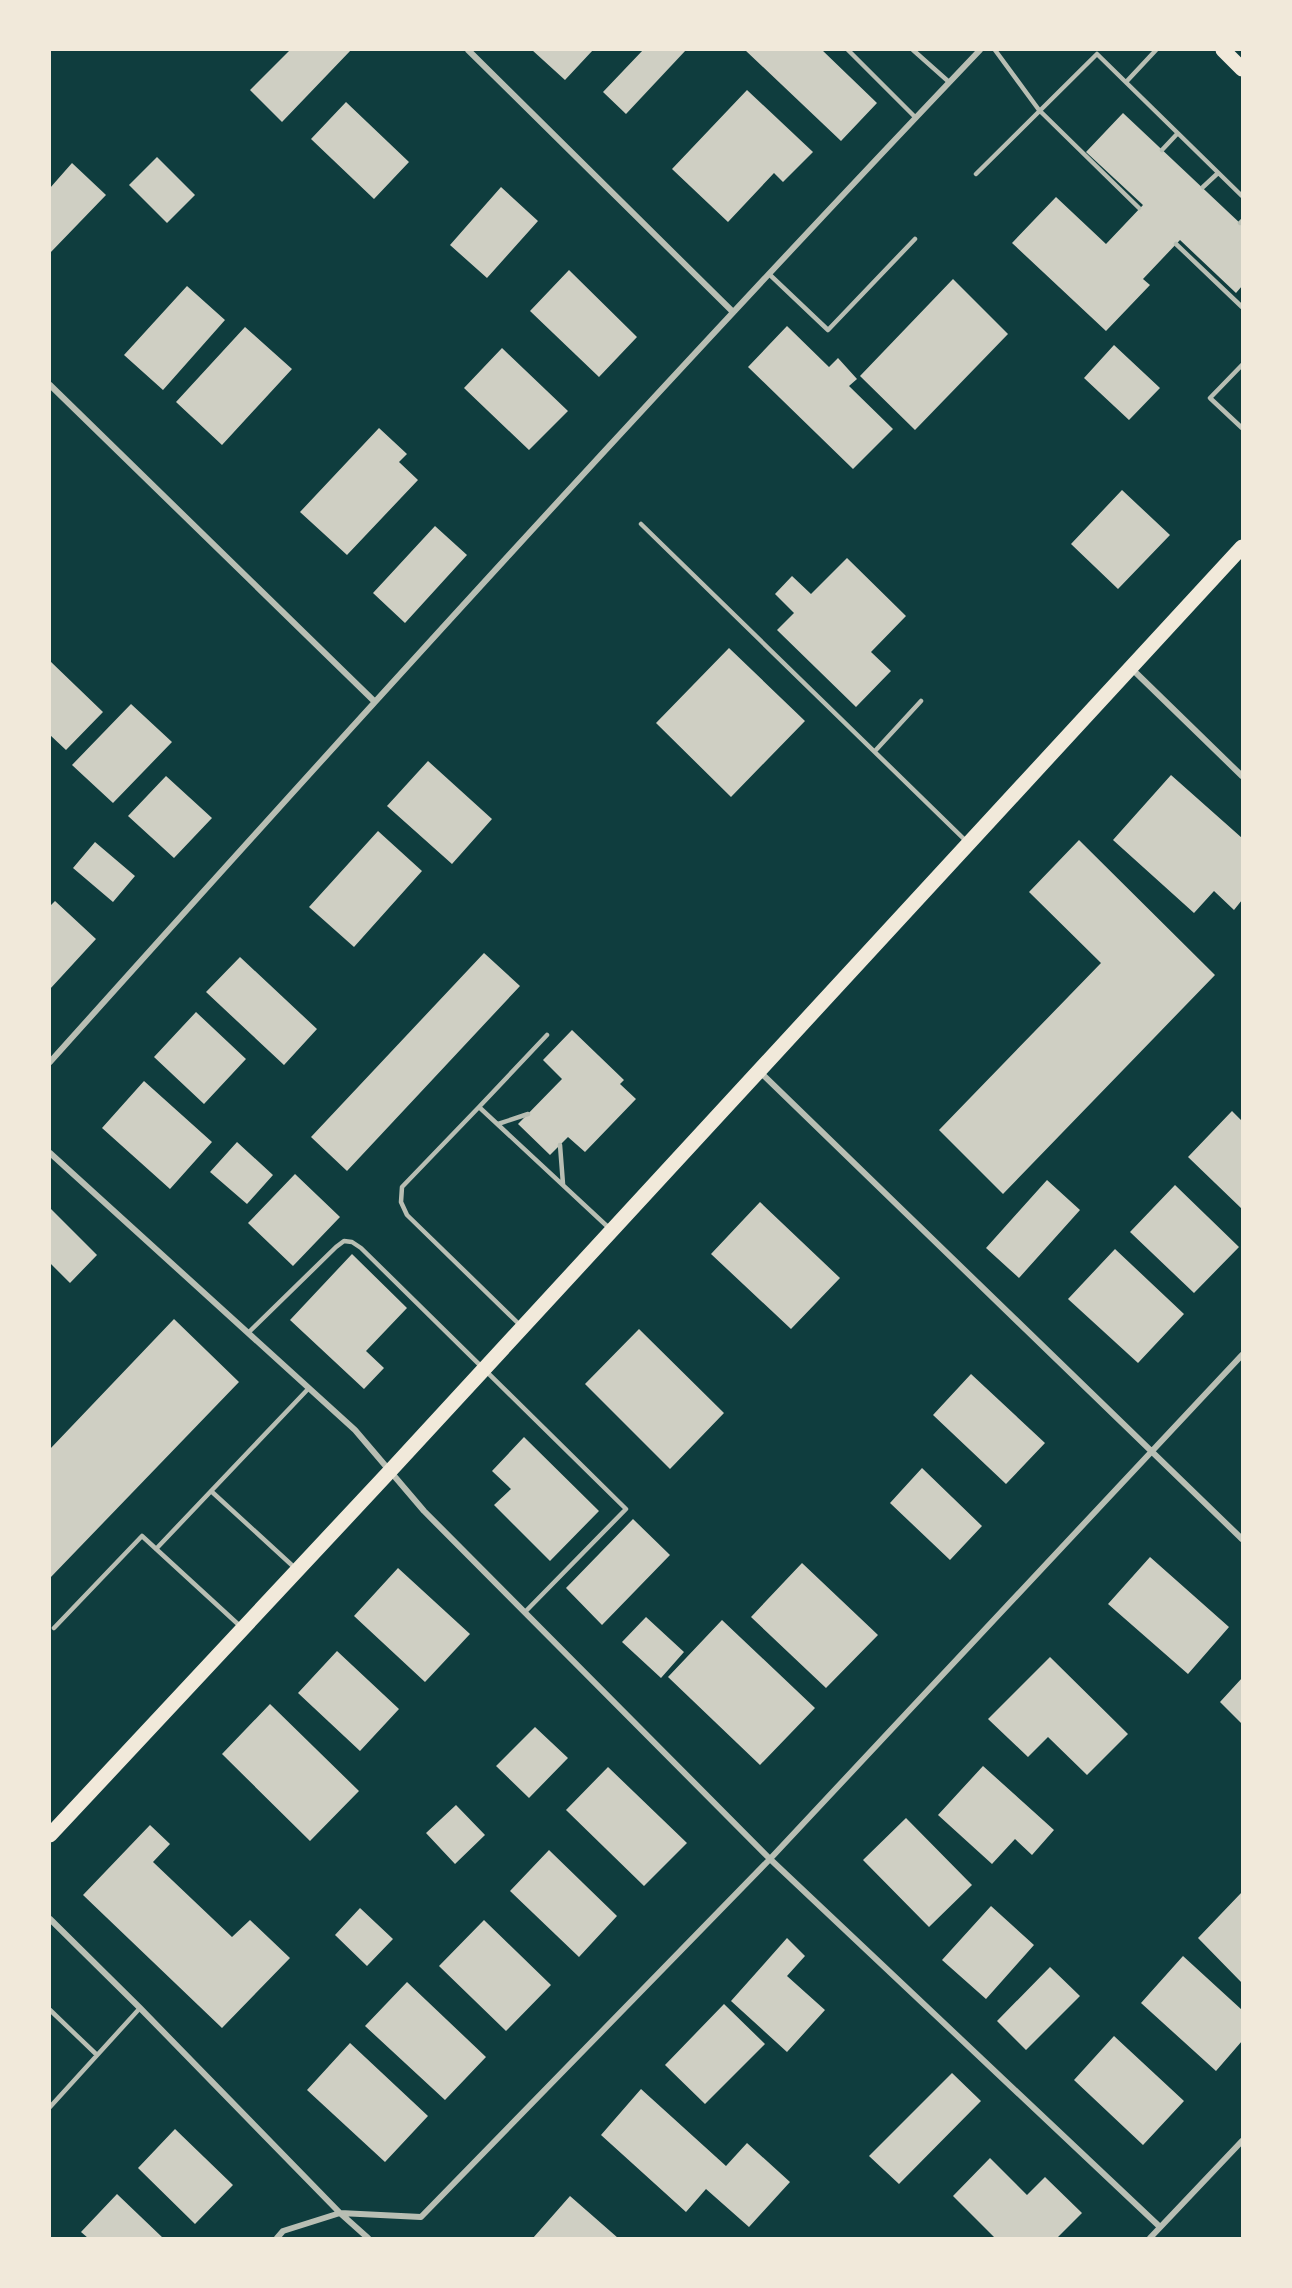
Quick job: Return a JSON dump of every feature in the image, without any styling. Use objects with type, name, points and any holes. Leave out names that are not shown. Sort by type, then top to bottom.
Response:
[{"type":"main road","points":[[1223,50],[1242,69]]},
{"type":"main road","points":[[50,1835],[1242,547]]},
{"type":"street","points":[[468,50],[733,312]]},
{"type":"street","points":[[50,1062],[374,701],[733,312],[980,50]]},
{"type":"street","points":[[50,386],[374,701]]},
{"type":"street","points":[[1131,668],[1242,776]]},
{"type":"street","points":[[758,1070],[1242,1539]]},
{"type":"street","points":[[50,1153],[355,1430],[424,1511],[770,1859],[1161,2227]]},
{"type":"street","points":[[277,2238],[283,2231],[340,2213],[421,2217],[770,1859],[1242,1355]]},
{"type":"street","points":[[50,1919],[340,2213],[368,2238]]},
{"type":"street","points":[[1150,2238],[1242,2141]]},
{"type":"lane","points":[[848,50],[915,117]]},
{"type":"lane","points":[[913,50],[948,82]]},
{"type":"lane","points":[[995,50],[1039,110],[1122,188],[1139,208]]},
{"type":"lane","points":[[1127,81],[1156,50]]},
{"type":"lane","points":[[976,174],[1097,54],[1242,196]]},
{"type":"lane","points":[[1162,150],[1177,134]]},
{"type":"lane","points":[[1203,187],[1218,173]]},
{"type":"lane","points":[[769,274],[828,330],[915,239]]},
{"type":"lane","points":[[1176,244],[1201,264],[1242,306]]},
{"type":"lane","points":[[1242,365],[1210,398],[1242,428]]},
{"type":"lane","points":[[641,524],[968,843]]},
{"type":"lane","points":[[875,751],[921,701]]},
{"type":"lane","points":[[522,1327],[406,1215],[401,1202],[402,1187],[547,1035]]},
{"type":"lane","points":[[479,1107],[611,1229]]},
{"type":"lane","points":[[498,1124],[528,1114]]},
{"type":"lane","points":[[560,1145],[563,1185]]},
{"type":"lane","points":[[248,1333],[344,1241],[352,1242],[361,1248],[627,1509],[525,1612]]},
{"type":"lane","points":[[156,1549],[309,1388]]},
{"type":"lane","points":[[211,1491],[297,1570]]},
{"type":"lane","points":[[54,1628],[142,1536],[242,1628]]},
{"type":"lane","points":[[50,2107],[140,2008]]},
{"type":"lane","points":[[50,2010],[97,2055]]},
{"type":"building","points":[[290,50],[351,50],[282,122],[250,90]]},
{"type":"building","points":[[532,50],[593,50],[565,80]]},
{"type":"building","points":[[643,50],[686,50],[626,114],[603,92]]},
{"type":"building","points":[[745,50],[822,50],[877,103],[841,141]]},
{"type":"building","points":[[747,90],[813,152],[783,182],[774,173],[728,222],[672,169]]},
{"type":"building","points":[[346,102],[409,162],[374,199],[311,139]]},
{"type":"building","points":[[1123,113],[1242,225],[1242,286],[1236,293],[1180,240],[1143,279],[1150,285],[1106,331],[1012,243],[1056,197],[1106,244],[1143,205],[1086,152]]},
{"type":"building","points":[[157,157],[195,195],[167,223],[129,185]]},
{"type":"building","points":[[72,163],[106,195],[50,253],[50,188]]},
{"type":"building","points":[[501,187],[538,221],[487,278],[450,245]]},
{"type":"building","points":[[569,270],[637,337],[599,377],[530,311]]},
{"type":"building","points":[[953,279],[1008,334],[915,430],[860,376]]},
{"type":"building","points":[[187,286],[225,320],[163,390],[124,355]]},
{"type":"building","points":[[787,326],[829,367],[838,358],[857,379],[849,386],[893,429],[853,469],[748,367]]},
{"type":"building","points":[[245,327],[292,369],[222,445],[176,402]]},
{"type":"building","points":[[1114,345],[1160,388],[1129,420],[1084,378]]},
{"type":"building","points":[[502,348],[568,411],[529,450],[464,388]]},
{"type":"building","points":[[379,428],[407,454],[399,462],[418,480],[347,555],[300,512]]},
{"type":"building","points":[[1122,490],[1170,535],[1118,589],[1071,544]]},
{"type":"building","points":[[435,526],[467,555],[405,623],[373,593]]},
{"type":"building","points":[[847,558],[906,616],[871,652],[891,671],[856,707],[777,630],[794,613],[775,594],[792,576],[811,594]]},
{"type":"building","points":[[729,648],[805,721],[731,797],[656,723]]},
{"type":"building","points":[[50,661],[103,712],[66,750],[50,735]]},
{"type":"building","points":[[131,704],[172,742],[113,803],[72,765]]},
{"type":"building","points":[[428,761],[492,819],[452,864],[387,806]]},
{"type":"building","points":[[1171,775],[1242,838],[1242,900],[1234,910],[1214,891],[1194,913],[1113,840]]},
{"type":"building","points":[[166,776],[212,818],[174,858],[128,816]]},
{"type":"building","points":[[378,831],[422,871],[354,947],[309,907]]},
{"type":"building","points":[[1079,840],[1215,975],[1003,1194],[939,1130],[1101,963],[1029,892]]},
{"type":"building","points":[[95,842],[135,876],[113,902],[73,868]]},
{"type":"building","points":[[55,901],[96,939],[50,989],[50,906]]},
{"type":"building","points":[[484,953],[520,986],[347,1171],[311,1137]]},
{"type":"building","points":[[240,957],[317,1029],[284,1065],[206,992]]},
{"type":"building","points":[[196,1012],[246,1059],[204,1104],[154,1057]]},
{"type":"building","points":[[572,1030],[624,1080],[620,1084],[636,1099],[585,1152],[568,1137],[550,1155],[518,1124],[562,1079],[543,1060]]},
{"type":"building","points":[[144,1081],[212,1142],[170,1189],[102,1128]]},
{"type":"building","points":[[1232,1111],[1242,1121],[1242,1209],[1188,1157]]},
{"type":"building","points":[[237,1142],[273,1175],[247,1204],[210,1172]]},
{"type":"building","points":[[295,1174],[340,1217],[293,1266],[248,1223]]},
{"type":"building","points":[[1047,1180],[1080,1210],[1019,1278],[986,1248]]},
{"type":"building","points":[[1175,1185],[1239,1247],[1194,1293],[1130,1232]]},
{"type":"building","points":[[760,1202],[840,1278],[791,1329],[711,1254]]},
{"type":"building","points":[[50,1208],[97,1255],[70,1283],[50,1263]]},
{"type":"building","points":[[1115,1249],[1184,1314],[1138,1363],[1068,1299]]},
{"type":"building","points":[[352,1254],[407,1308],[366,1351],[384,1368],[364,1389],[290,1320]]},
{"type":"building","points":[[174,1319],[239,1382],[50,1578],[50,1449]]},
{"type":"building","points":[[639,1329],[724,1413],[670,1469],[585,1384]]},
{"type":"building","points":[[971,1374],[1045,1443],[1006,1484],[933,1415]]},
{"type":"building","points":[[524,1437],[599,1511],[550,1561],[494,1505],[511,1489],[492,1471]]},
{"type":"building","points":[[922,1468],[982,1526],[950,1560],[890,1503]]},
{"type":"building","points":[[633,1519],[670,1555],[602,1625],[566,1588]]},
{"type":"building","points":[[1150,1557],[1229,1627],[1188,1674],[1108,1604]]},
{"type":"building","points":[[802,1563],[878,1635],[826,1688],[751,1617]]},
{"type":"building","points":[[398,1568],[470,1634],[425,1682],[354,1616]]},
{"type":"building","points":[[646,1617],[684,1652],[661,1678],[622,1642]]},
{"type":"building","points":[[722,1620],[815,1708],[760,1765],[668,1677]]},
{"type":"building","points":[[337,1651],[399,1709],[360,1751],[298,1693]]},
{"type":"building","points":[[1050,1657],[1128,1734],[1087,1775],[1048,1737],[1028,1757],[988,1719]]},
{"type":"building","points":[[1242,1678],[1242,1724],[1220,1702]]},
{"type":"building","points":[[270,1704],[359,1791],[310,1841],[222,1754]]},
{"type":"building","points":[[535,1727],[568,1758],[529,1798],[496,1766]]},
{"type":"building","points":[[983,1766],[1054,1830],[1032,1855],[1015,1839],[992,1864],[938,1815]]},
{"type":"building","points":[[608,1767],[687,1843],[644,1886],[566,1810]]},
{"type":"building","points":[[456,1805],[485,1835],[455,1864],[426,1833]]},
{"type":"building","points":[[906,1818],[972,1885],[929,1927],[863,1860]]},
{"type":"building","points":[[150,1825],[170,1844],[153,1862],[232,1937],[250,1920],[290,1958],[222,2028],[83,1895]]},
{"type":"building","points":[[549,1850],[617,1916],[579,1957],[510,1891]]},
{"type":"building","points":[[1242,1892],[1242,1983],[1198,1938]]},
{"type":"building","points":[[991,1906],[1034,1945],[986,1999],[942,1960]]},
{"type":"building","points":[[360,1908],[393,1939],[367,1966],[335,1935]]},
{"type":"building","points":[[484,1920],[551,1985],[506,2031],[439,1966]]},
{"type":"building","points":[[787,1938],[805,1956],[787,1976],[825,2010],[787,2052],[731,2001]]},
{"type":"building","points":[[1183,1956],[1242,2010],[1242,2041],[1216,2071],[1141,2003]]},
{"type":"building","points":[[1050,1967],[1080,1996],[1026,2050],[997,2021]]},
{"type":"building","points":[[407,1982],[486,2057],[445,2100],[365,2026]]},
{"type":"building","points":[[724,2004],[765,2044],[705,2104],[665,2065]]},
{"type":"building","points":[[1114,2036],[1184,2101],[1143,2145],[1074,2080]]},
{"type":"building","points":[[350,2043],[428,2116],[385,2162],[307,2090]]},
{"type":"building","points":[[952,2073],[981,2101],[899,2184],[869,2156]]},
{"type":"building","points":[[641,2089],[726,2166],[747,2143],[790,2182],[749,2227],[706,2189],[686,2212],[601,2135]]},
{"type":"building","points":[[175,2129],[233,2185],[195,2224],[138,2168]]},
{"type":"building","points":[[990,2158],[1027,2195],[1045,2177],[1082,2213],[1057,2238],[995,2238],[953,2196]]},
{"type":"building","points":[[117,2194],[163,2238],[88,2238],[81,2232]]},
{"type":"building","points":[[570,2196],[618,2238],[533,2238]]}]
